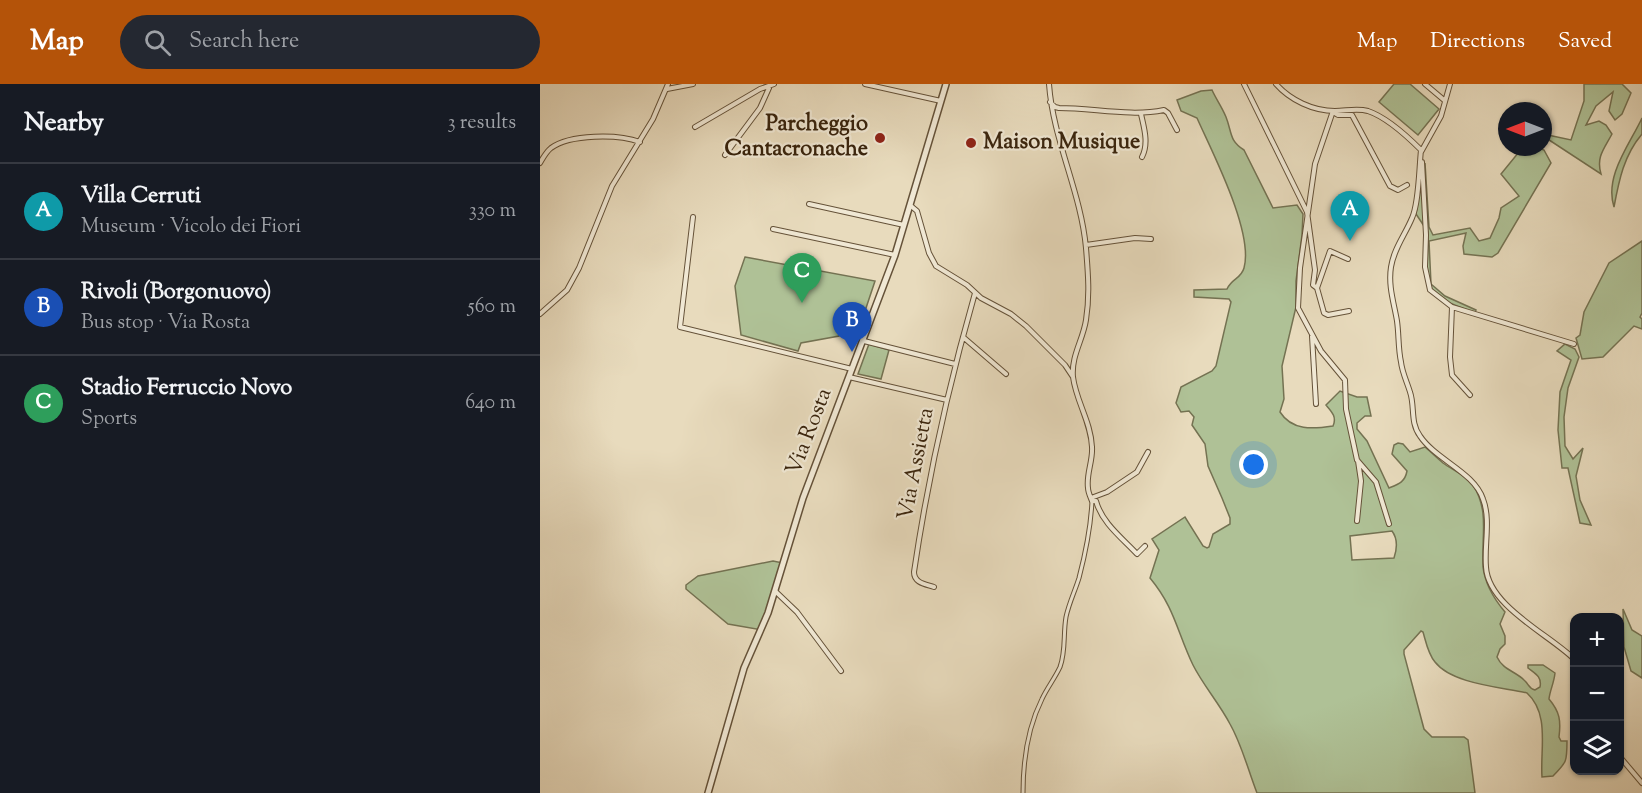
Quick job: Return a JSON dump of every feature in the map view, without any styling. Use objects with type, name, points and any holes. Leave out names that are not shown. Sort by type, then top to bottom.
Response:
[{"type":"street","points":[[540,314],[567,291],[579,268],[612,186],[640,142],[668,87],[693,84]]},
{"type":"street","points":[[865,84],[941,101]]},
{"type":"street","name":"Via Rosta","points":[[708,793],[744,668],[766,621],[800,506],[895,255],[946,84]]},
{"type":"street","points":[[1023,793],[1023,760],[1030,731],[1039,707],[1059,669],[1063,655],[1063,633],[1079,577],[1091,514],[1088,489],[1092,447],[1088,423],[1074,377],[1074,354],[1086,322],[1090,296],[1086,244],[1050,102],[1049,84]]},
{"type":"street","points":[[1244,84],[1307,213],[1315,270],[1313,285],[1317,288],[1324,313],[1328,315],[1349,311]]},
{"type":"street","points":[[1276,84],[1293,99],[1333,111],[1370,111],[1394,126],[1421,150],[1426,235],[1425,267],[1430,290],[1452,308],[1574,344]]},
{"type":"street","points":[[1425,84],[1444,100]]},
{"type":"street","points":[[1450,84],[1441,116],[1421,150],[1413,216],[1394,251],[1390,270],[1390,293],[1401,362],[1411,394],[1415,426],[1420,436],[1445,461],[1473,480],[1484,499],[1487,524],[1485,569],[1490,582],[1501,598],[1522,620],[1570,655]]},
{"type":"street","points":[[695,127],[760,89],[772,85]]},
{"type":"street","points":[[725,155],[760,108],[772,85]]},
{"type":"street","points":[[1050,102],[1059,108],[1088,108],[1141,114],[1164,110],[1177,130]]},
{"type":"street","points":[[1333,111],[1315,164],[1298,286],[1298,308],[1321,351],[1345,380],[1346,409],[1361,481],[1357,521]]},
{"type":"street","points":[[1333,111],[1338,115],[1352,115],[1390,186],[1398,190],[1407,185]]},
{"type":"street","points":[[1141,114],[1146,140],[1146,150],[1142,157]]},
{"type":"street","points":[[540,164],[551,148],[566,141],[602,137],[626,138],[640,142]]},
{"type":"street","points":[[809,204],[905,225]]},
{"type":"street","points":[[911,206],[916,211],[933,262],[940,269],[967,285],[981,298],[1011,314],[1026,326],[1074,377]]},
{"type":"street","points":[[693,218],[680,327],[852,369]]},
{"type":"street","points":[[773,229],[895,255]]},
{"type":"street","points":[[1086,244],[1135,238],[1151,239]]},
{"type":"street","points":[[1317,288],[1330,251],[1347,259]]},
{"type":"street","name":"Via Assietta","points":[[934,587],[917,581],[914,572],[932,468],[955,363],[975,293]]},
{"type":"street","points":[[1452,308],[1450,357],[1452,375],[1470,395]]},
{"type":"street","points":[[1312,334],[1316,405]]},
{"type":"street","points":[[963,337],[1006,374]]},
{"type":"street","points":[[864,341],[955,363]]},
{"type":"street","points":[[849,377],[947,400]]},
{"type":"street","points":[[1091,499],[1107,492],[1137,472],[1148,452]]},
{"type":"street","points":[[1358,460],[1376,482],[1389,524]]},
{"type":"street","points":[[1091,499],[1096,501],[1098,511],[1107,523],[1137,554],[1145,546]]},
{"type":"street","points":[[775,591],[797,612],[841,671]]},
{"type":"street","points":[[1624,762],[1642,783]]},
{"type":"green space","points":[[1394,84],[1410,84],[1439,109],[1418,135],[1379,102]]},
{"type":"green space","points":[[1584,84],[1622,84],[1631,93],[1622,114],[1615,120],[1609,111],[1613,92],[1596,106],[1586,125],[1599,121],[1606,125],[1612,134],[1600,158],[1601,174],[1552,142],[1552,136],[1571,140],[1584,101]]},
{"type":"green space","points":[[1212,90],[1226,117],[1233,140],[1244,150],[1273,208],[1297,205],[1303,214],[1296,281],[1296,307],[1282,366],[1284,399],[1280,412],[1297,426],[1318,428],[1333,426],[1334,417],[1326,405],[1340,391],[1357,397],[1367,397],[1371,416],[1365,416],[1357,423],[1357,429],[1367,441],[1389,488],[1401,482],[1407,471],[1392,454],[1394,445],[1398,443],[1403,444],[1410,452],[1425,447],[1473,485],[1483,515],[1484,573],[1491,591],[1505,612],[1500,624],[1505,636],[1505,644],[1497,657],[1502,665],[1521,677],[1535,690],[1540,687],[1540,681],[1528,665],[1543,665],[1555,673],[1549,699],[1559,717],[1559,737],[1561,741],[1567,741],[1567,748],[1565,761],[1553,776],[1542,777],[1541,721],[1534,701],[1527,693],[1465,680],[1453,675],[1435,662],[1421,631],[1404,650],[1404,654],[1424,729],[1432,737],[1464,737],[1468,740],[1475,793],[1257,793],[1234,732],[1197,672],[1165,600],[1150,578],[1159,550],[1152,539],[1185,517],[1203,546],[1207,548],[1213,534],[1230,524],[1230,518],[1208,466],[1205,444],[1192,425],[1194,417],[1189,411],[1181,412],[1176,403],[1181,387],[1212,371],[1216,366],[1231,302],[1229,299],[1194,297],[1194,290],[1227,289],[1244,268],[1243,234],[1230,192],[1197,118],[1181,111],[1177,100],[1201,91]],"holes":[[[1392,531],[1396,544],[1394,558],[1352,560],[1350,536]]]},
{"type":"green space","points":[[1642,118],[1642,134],[1627,159],[1614,207],[1612,184],[1615,172]]},
{"type":"green space","points":[[1516,156],[1547,156],[1551,163],[1498,253],[1492,257],[1464,254],[1466,233],[1429,241],[1431,284],[1445,296],[1476,310],[1475,313],[1447,302],[1432,290],[1427,275],[1428,232],[1416,214],[1420,179],[1425,163],[1429,227],[1433,235],[1470,228],[1479,241],[1490,238],[1501,208],[1519,196],[1501,174]]},
{"type":"green space","points":[[1642,241],[1642,313],[1640,317],[1642,329],[1634,326],[1603,357],[1582,359],[1576,338],[1580,335],[1584,312],[1609,263]]},
{"type":"green space","points":[[745,257],[875,281],[862,320],[841,324],[839,336],[801,343],[798,351],[741,335],[735,286]]},
{"type":"green space","points":[[869,344],[889,350],[881,379],[858,374]]},
{"type":"green space","points":[[1565,344],[1575,349],[1579,357],[1568,388],[1564,417],[1565,446],[1573,459],[1583,448],[1576,476],[1580,500],[1591,525],[1580,523],[1568,468],[1562,468],[1558,430],[1560,392],[1571,360],[1557,351]]},
{"type":"green space","points":[[773,561],[783,563],[762,630],[728,624],[686,589],[686,585],[698,576]]},
{"type":"green space","points":[[1623,609],[1632,630],[1642,636],[1642,678],[1631,671],[1624,647]]},
{"type":"place","name":"Parcheggio Cantacronache","points":[[880,138]]},
{"type":"place","name":"Maison Musique","points":[[971,143]]},
{"type":"place","name":"Villa Cerruti","points":[[1350,241]]},
{"type":"place","name":"Stadio Ferruccio Novo","points":[[802,303]]},
{"type":"place","name":"Rivoli (Borgonuovo)","points":[[852,352]]}]
